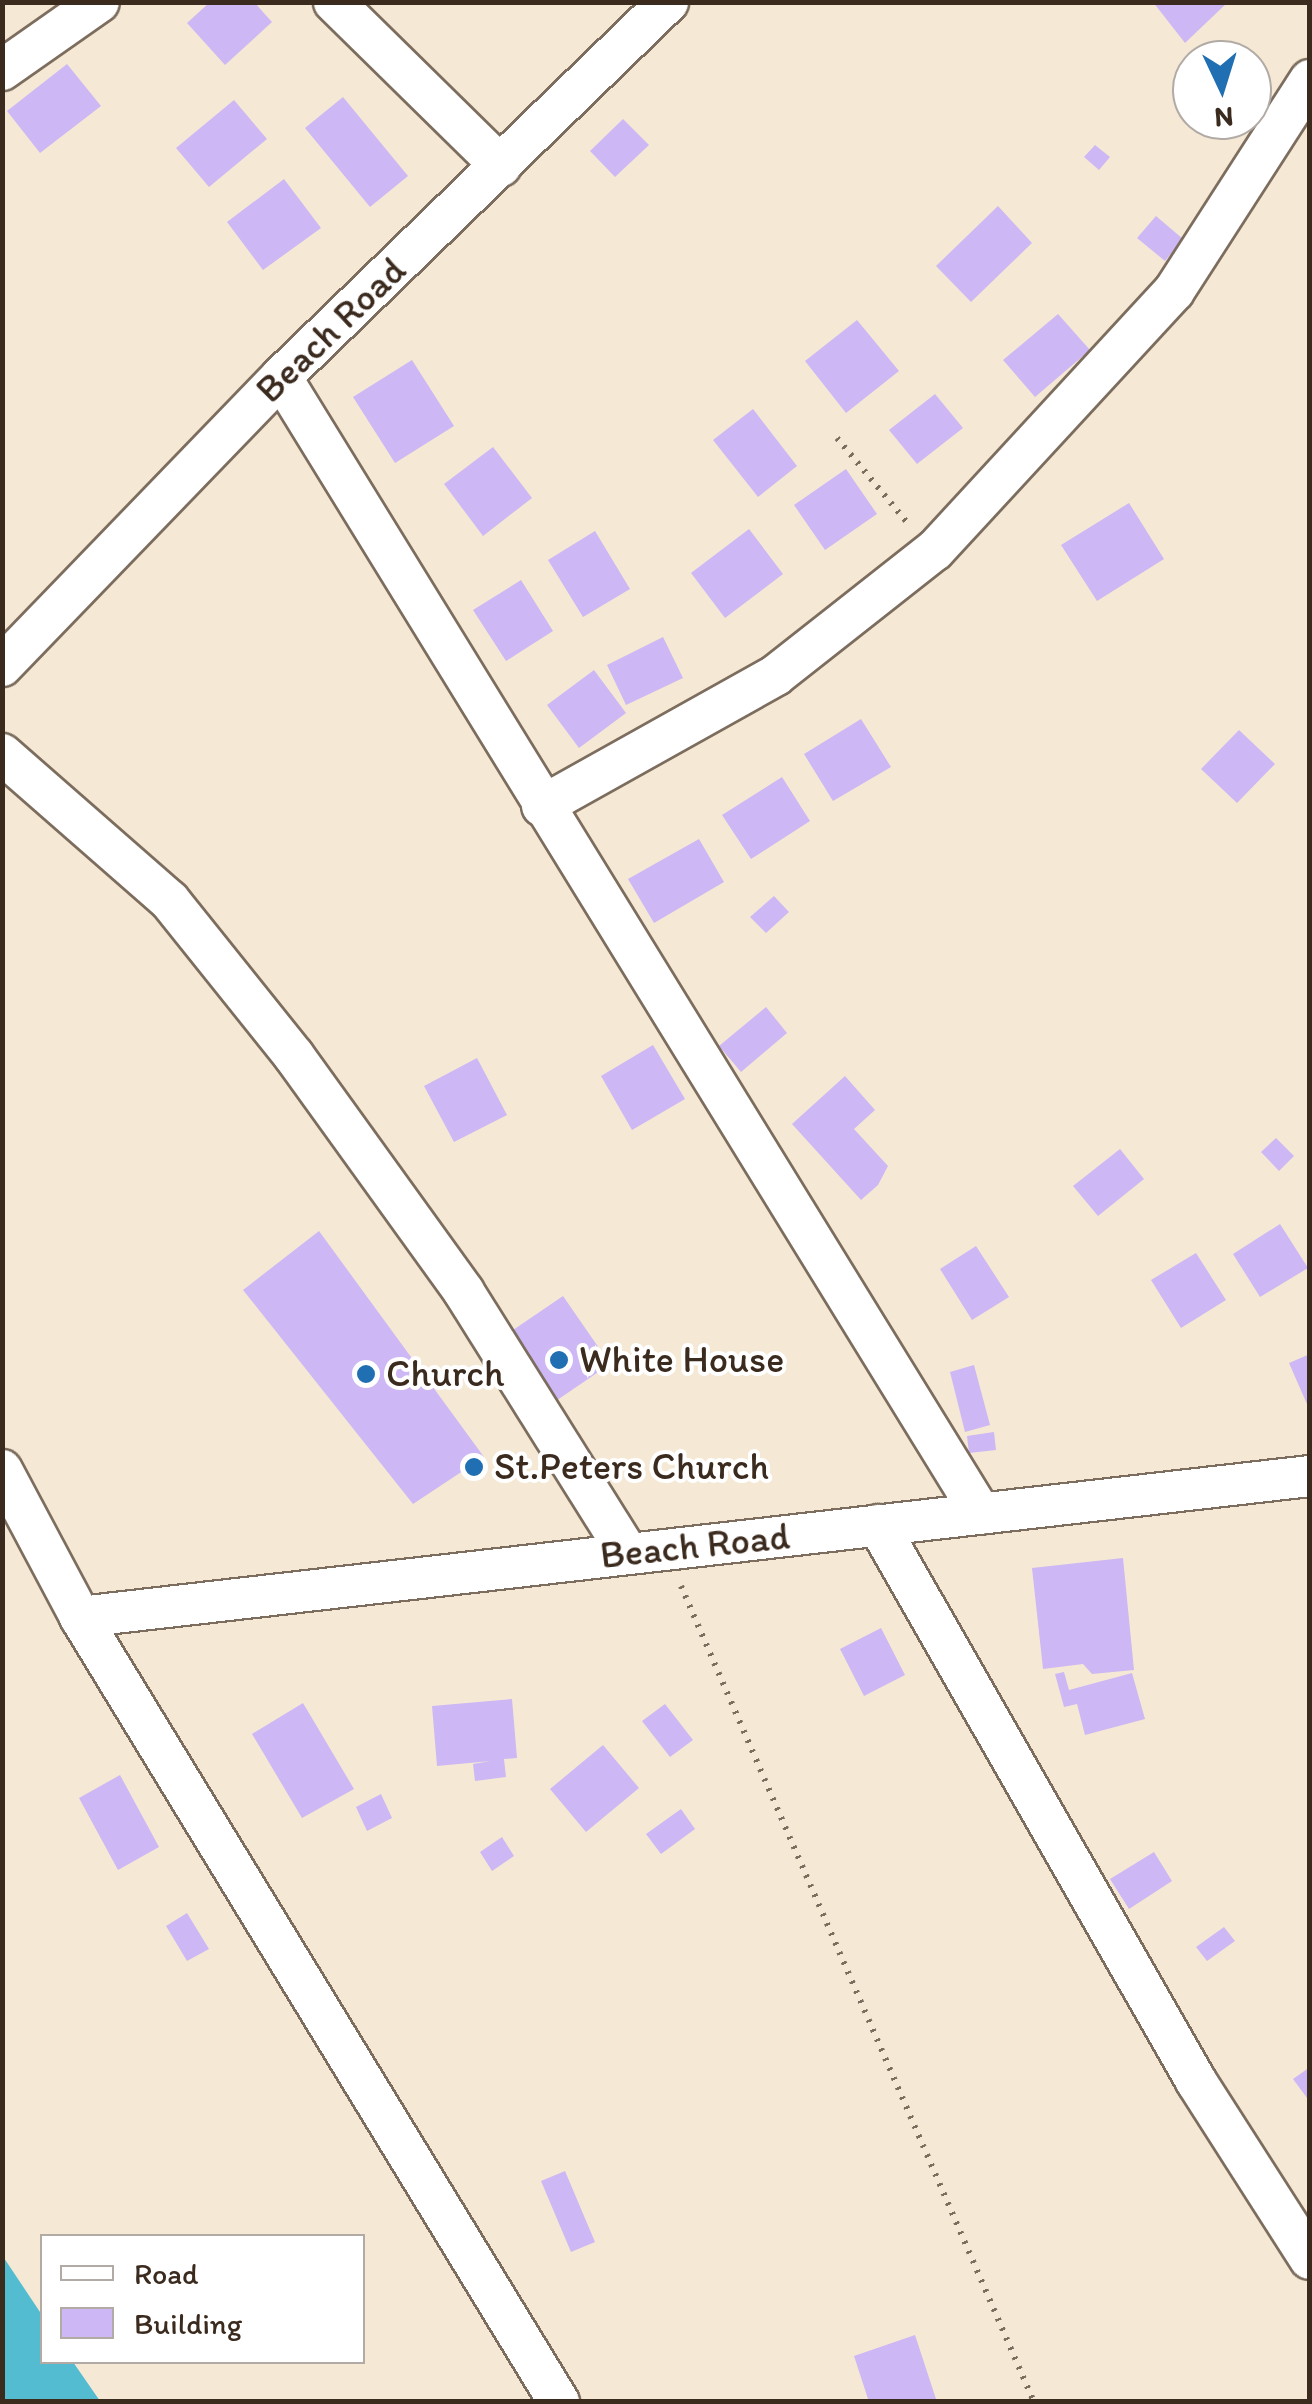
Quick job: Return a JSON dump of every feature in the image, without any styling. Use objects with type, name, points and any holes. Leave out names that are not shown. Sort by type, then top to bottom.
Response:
[{"type":"street","points":[[2,70],[99,2]]},
{"type":"street","points":[[334,2],[500,166]]},
{"type":"street","name":"Beach Road","points":[[2,666],[282,377],[668,2]]},
{"type":"street","points":[[542,806],[776,675],[935,550],[1174,290],[1310,80]]},
{"type":"street","points":[[282,377],[542,806],[981,1514]]},
{"type":"street","points":[[2,754],[170,901],[294,1056],[646,1551]]},
{"type":"street","points":[[2,1470],[80,1617],[559,2402]]},
{"type":"street","name":"Beach Road","points":[[80,1617],[1310,1476]]},
{"type":"street","points":[[878,1525],[1196,2081],[1310,2258]]},
{"type":"path","points":[[837,438],[935,550]]},
{"type":"path","points":[[646,1551],[1034,2402]]},
{"type":"water","points":[[2,2255],[40,2312],[40,2364],[74,2364],[100,2401],[3,2401]]},
{"type":"building","points":[[210,2],[254,2],[272,22],[225,65],[187,23]]},
{"type":"building","points":[[1153,2],[1228,2],[1188,40],[1183,40]]},
{"type":"building","points":[[67,64],[101,106],[40,153],[7,111]]},
{"type":"building","points":[[343,97],[408,176],[370,207],[305,128]]},
{"type":"building","points":[[234,100],[267,139],[209,187],[176,148]]},
{"type":"building","points":[[623,119],[649,145],[615,177],[590,151]]},
{"type":"building","points":[[1095,145],[1110,157],[1099,170],[1084,157]]},
{"type":"building","points":[[284,179],[321,228],[263,270],[227,222]]},
{"type":"building","points":[[998,206],[1032,243],[971,302],[936,266]]},
{"type":"building","points":[[1156,216],[1183,239],[1165,261],[1137,238]]},
{"type":"building","points":[[1058,314],[1090,350],[1035,397],[1003,360]]},
{"type":"building","points":[[857,320],[899,371],[846,413],[805,361]]},
{"type":"building","points":[[412,360],[454,426],[395,463],[353,397]]},
{"type":"building","points":[[935,394],[963,428],[917,464],[889,430]]},
{"type":"building","points":[[753,409],[797,466],[758,497],[713,440]]},
{"type":"building","points":[[493,447],[532,498],[483,536],[444,484]]},
{"type":"building","points":[[846,469],[877,514],[825,550],[794,505]]},
{"type":"building","points":[[1129,503],[1164,559],[1097,601],[1061,545]]},
{"type":"building","points":[[749,529],[783,574],[725,618],[691,573]]},
{"type":"building","points":[[595,531],[630,589],[583,617],[548,560]]},
{"type":"building","points":[[521,580],[553,631],[506,661],[473,610]]},
{"type":"building","points":[[663,637],[683,678],[626,705],[607,665]]},
{"type":"building","points":[[594,670],[626,713],[579,748],[547,705]]},
{"type":"building","points":[[861,719],[891,767],[833,801],[804,754]]},
{"type":"building","points":[[1239,730],[1275,764],[1237,803],[1201,769]]},
{"type":"building","points":[[782,777],[810,821],[751,859],[722,815]]},
{"type":"building","points":[[699,839],[724,882],[654,923],[628,879]]},
{"type":"building","points":[[774,896],[789,912],[766,933],[750,917]]},
{"type":"building","points":[[766,1007],[787,1033],[741,1072],[719,1046]]},
{"type":"building","points":[[653,1045],[685,1099],[632,1130],[601,1076]]},
{"type":"building","points":[[477,1058],[507,1115],[454,1142],[424,1086]]},
{"type":"building","points":[[845,1076],[875,1110],[854,1129],[888,1166],[878,1185],[861,1200],[792,1124]]},
{"type":"building","points":[[1276,1138],[1294,1156],[1279,1171],[1261,1152]]},
{"type":"building","points":[[1120,1149],[1144,1179],[1098,1216],[1073,1186]]},
{"type":"building","points":[[1280,1224],[1308,1268],[1260,1297],[1233,1254]]},
{"type":"building","name":"Church","points":[[319,1231],[484,1457],[413,1504],[243,1290]]},
{"type":"building","points":[[976,1246],[1009,1297],[972,1320],[940,1269]]},
{"type":"building","points":[[1196,1253],[1226,1300],[1181,1328],[1151,1280]]},
{"type":"building","points":[[563,1296],[610,1364],[547,1407],[500,1339]]},
{"type":"building","points":[[1310,1354],[1310,1411],[1289,1363]]},
{"type":"building","points":[[974,1365],[990,1425],[965,1432],[950,1372]]},
{"type":"building","points":[[994,1432],[996,1450],[969,1453],[967,1436]]},
{"type":"building","points":[[1123,1558],[1134,1670],[1092,1674],[1083,1664],[1043,1669],[1032,1568]]},
{"type":"building","points":[[881,1628],[905,1675],[864,1696],[840,1649]]},
{"type":"building","points":[[1064,1672],[1069,1690],[1132,1673],[1145,1719],[1085,1735],[1077,1704],[1064,1707],[1055,1674]]},
{"type":"building","points":[[512,1699],[517,1758],[504,1759],[506,1777],[475,1781],[473,1764],[491,1761],[437,1766],[432,1706]]},
{"type":"building","points":[[303,1703],[354,1789],[302,1818],[252,1734]]},
{"type":"building","points":[[665,1704],[693,1740],[670,1757],[642,1721]]},
{"type":"building","points":[[603,1745],[639,1788],[586,1832],[550,1789]]},
{"type":"building","points":[[120,1775],[159,1847],[118,1870],[79,1798]]},
{"type":"building","points":[[381,1794],[392,1818],[367,1831],[356,1807]]},
{"type":"building","points":[[681,1809],[695,1829],[661,1854],[646,1834]]},
{"type":"building","points":[[502,1837],[514,1856],[492,1871],[480,1852]]},
{"type":"building","points":[[1154,1852],[1172,1881],[1129,1909],[1110,1879]]},
{"type":"building","points":[[187,1913],[209,1949],[187,1961],[166,1926]]},
{"type":"building","points":[[1224,1927],[1235,1941],[1207,1961],[1196,1947]]},
{"type":"building","points":[[1310,2067],[1310,2102],[1293,2079]]},
{"type":"building","points":[[565,2171],[595,2242],[571,2252],[541,2181]]},
{"type":"building","points":[[915,2335],[937,2402],[869,2402],[854,2356]]},
{"type":"place","name":"White House","points":[[559,1360]]},
{"type":"place","name":"Church","points":[[366,1374]]},
{"type":"place","name":"St.Peters Church","points":[[474,1467]]}]
